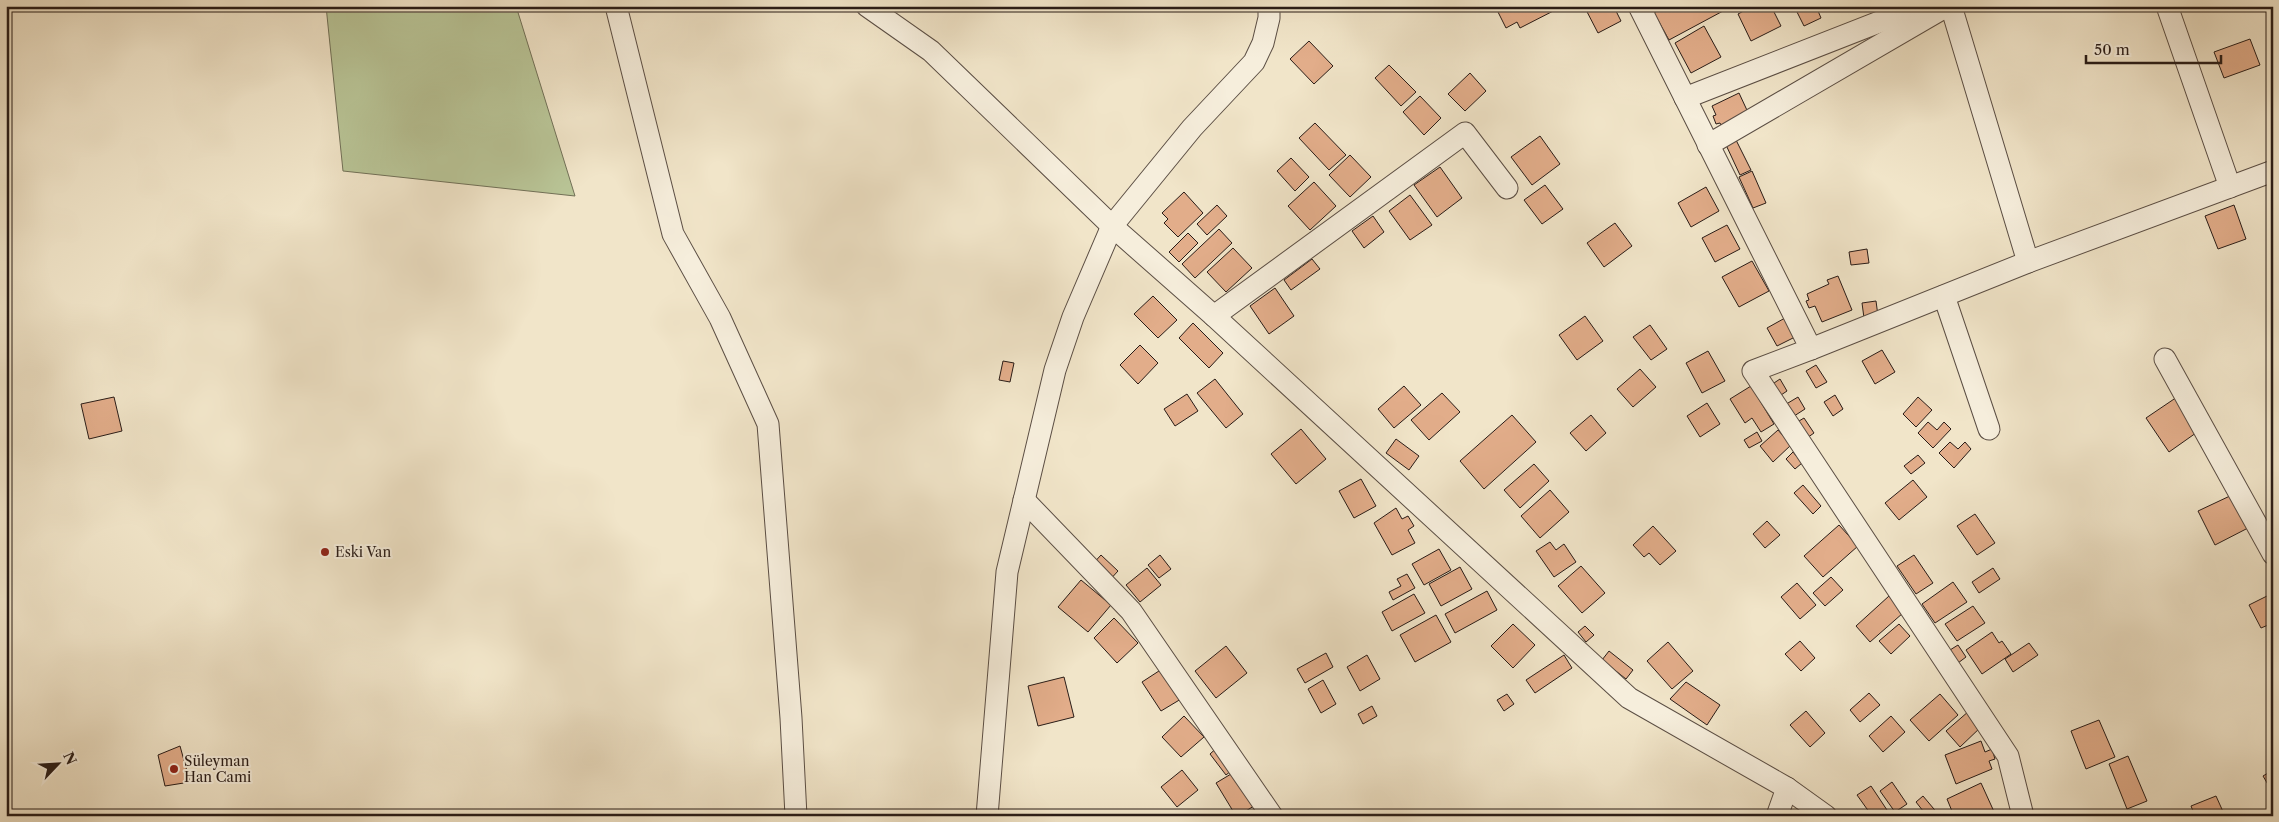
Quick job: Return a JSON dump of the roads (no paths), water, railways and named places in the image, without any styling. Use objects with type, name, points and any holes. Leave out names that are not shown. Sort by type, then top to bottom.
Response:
[{"type":"street","points":[[616,6],[673,234],[720,318],[768,424],[791,718],[796,816]]},
{"type":"street","points":[[867,6],[931,51],[1112,226],[1214,316],[1629,698],[1788,788],[1826,816]]},
{"type":"street","points":[[987,816],[1007,572],[1056,370],[1073,317],[1112,226],[1192,128],[1254,62],[1263,43],[1269,18],[1268,6]]},
{"type":"street","points":[[1639,6],[1811,349]]},
{"type":"street","points":[[1708,145],[1947,6]]},
{"type":"street","points":[[1951,6],[2028,262]]},
{"type":"street","points":[[2167,6],[2230,187]]},
{"type":"street","points":[[1685,98],[1918,7]]},
{"type":"street","points":[[1214,316],[1465,133],[1507,188]]},
{"type":"street","points":[[2023,816],[2008,756],[1753,371],[2028,262],[2273,171]]},
{"type":"street","points":[[1944,296],[1989,429]]},
{"type":"street","points":[[2165,359],[2273,554]]},
{"type":"street","points":[[1024,500],[1131,611],[1272,816]]},
{"type":"street","points":[[1777,816],[1788,788]]},
{"type":"place","name":"Eski Van","points":[[325,552]]},
{"type":"place","name":"Süleyman Han Cami","points":[[174,769]]}]
